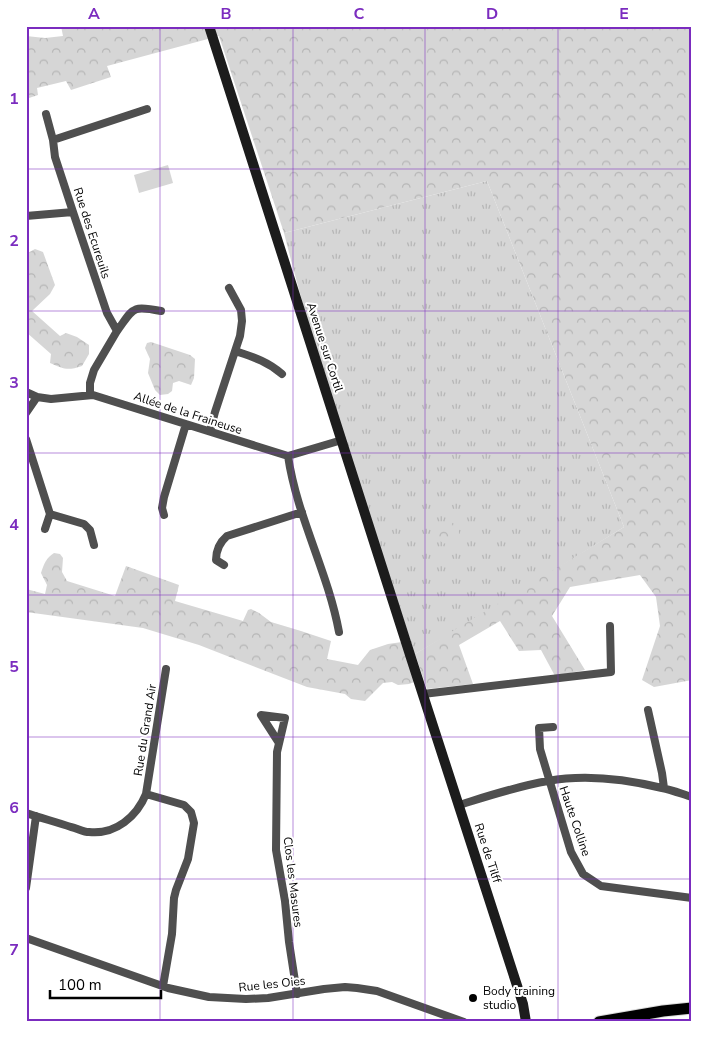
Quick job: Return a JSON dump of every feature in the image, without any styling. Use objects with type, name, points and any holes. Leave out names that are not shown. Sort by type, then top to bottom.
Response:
[{"type":"main road","name":"Avenue sur Cortil","points":[[209,26],[417,675]]},
{"type":"main road","name":"Rue de Tilff","points":[[417,675],[523,1004],[526,1022]]},
{"type":"main road","points":[[599,1022],[663,1010],[692,1008]]},
{"type":"street","points":[[53,140],[147,109]]},
{"type":"street","name":"Rue des Ecureuils","points":[[46,114],[53,140],[55,157],[107,313],[117,331]]},
{"type":"street","points":[[26,216],[73,212]]},
{"type":"street","points":[[210,431],[240,336],[241,310],[230,288]]},
{"type":"street","points":[[90,394],[90,382],[94,370],[117,331],[130,314],[137,308],[161,311]]},
{"type":"street","points":[[235,351],[258,358],[282,374]]},
{"type":"street","name":"Allée de la Fraineuse","points":[[26,392],[37,397],[50,399],[90,394],[107,398],[288,456]]},
{"type":"street","points":[[26,413],[37,397]]},
{"type":"street","points":[[164,515],[162,508],[164,497],[186,424]]},
{"type":"street","points":[[26,439],[50,514],[46,529]]},
{"type":"street","points":[[339,632],[290,471],[288,456],[342,440]]},
{"type":"street","points":[[224,565],[216,560],[216,554],[222,540],[227,536],[302,512]]},
{"type":"street","points":[[50,514],[84,524],[90,530],[94,545]]},
{"type":"street","points":[[423,694],[611,672],[610,626]]},
{"type":"street","name":"Rue du Grand Air","points":[[26,813],[89,832],[104,831],[122,825],[128,820],[142,804],[146,794],[166,669]]},
{"type":"street","points":[[648,710],[664,788]]},
{"type":"street","name":"Haute Colline","points":[[553,727],[539,728],[540,749],[571,852],[583,874],[601,886],[692,898]]},
{"type":"street","name":"Clos les Masures","points":[[279,743],[277,752],[276,850],[297,994]]},
{"type":"street","points":[[458,805],[528,785],[575,778],[627,781],[664,788],[692,797]]},
{"type":"street","name":"Rue du Grand Air","points":[[146,794],[184,805],[191,812],[194,823],[188,859],[174,898],[172,934],[163,986]]},
{"type":"street","points":[[26,888],[36,816]]},
{"type":"street","name":"Rue les Oies","points":[[26,938],[163,986],[209,997],[227,999],[268,998],[345,987],[377,991],[464,1022]]},
{"type":"green space","points":[[61,26],[692,26],[692,680],[654,687],[642,680],[660,626],[656,597],[640,575],[570,587],[552,616],[585,670],[555,676],[541,650],[519,651],[500,621],[459,645],[473,684],[427,689],[415,654],[624,527],[487,181],[284,233],[219,36],[107,66],[111,77],[71,90],[66,81],[37,88],[38,95],[26,99],[26,36],[45,38],[63,36]]},
{"type":"green space","points":[[168,165],[173,183],[139,193],[134,175]]},
{"type":"green space","points":[[487,181],[624,527],[479,617],[415,654],[329,392],[284,233]]},
{"type":"green space","points":[[35,249],[43,252],[55,285],[50,294],[32,311],[60,336],[66,333],[77,337],[89,345],[89,354],[82,366],[66,369],[50,363],[51,354],[26,332],[26,254]]},
{"type":"green space","points":[[151,342],[190,355],[195,359],[194,378],[191,385],[179,381],[173,383],[172,391],[168,394],[160,395],[155,390],[148,373],[150,359],[145,348],[147,343]]},
{"type":"green space","points":[[448,522],[456,525],[459,533],[456,541],[448,544],[440,541],[437,533],[440,525]]},
{"type":"green space","points":[[54,553],[60,554],[63,558],[62,572],[67,581],[115,596],[126,566],[179,585],[175,601],[243,621],[248,610],[251,609],[271,622],[331,641],[327,659],[358,665],[370,650],[402,642],[417,681],[398,685],[392,682],[383,683],[365,701],[351,699],[345,694],[307,687],[199,645],[143,628],[26,612],[26,589],[45,594],[47,585],[41,573],[49,557]]},
{"type":"place","name":"Body training studio","points":[[473,998]]}]
